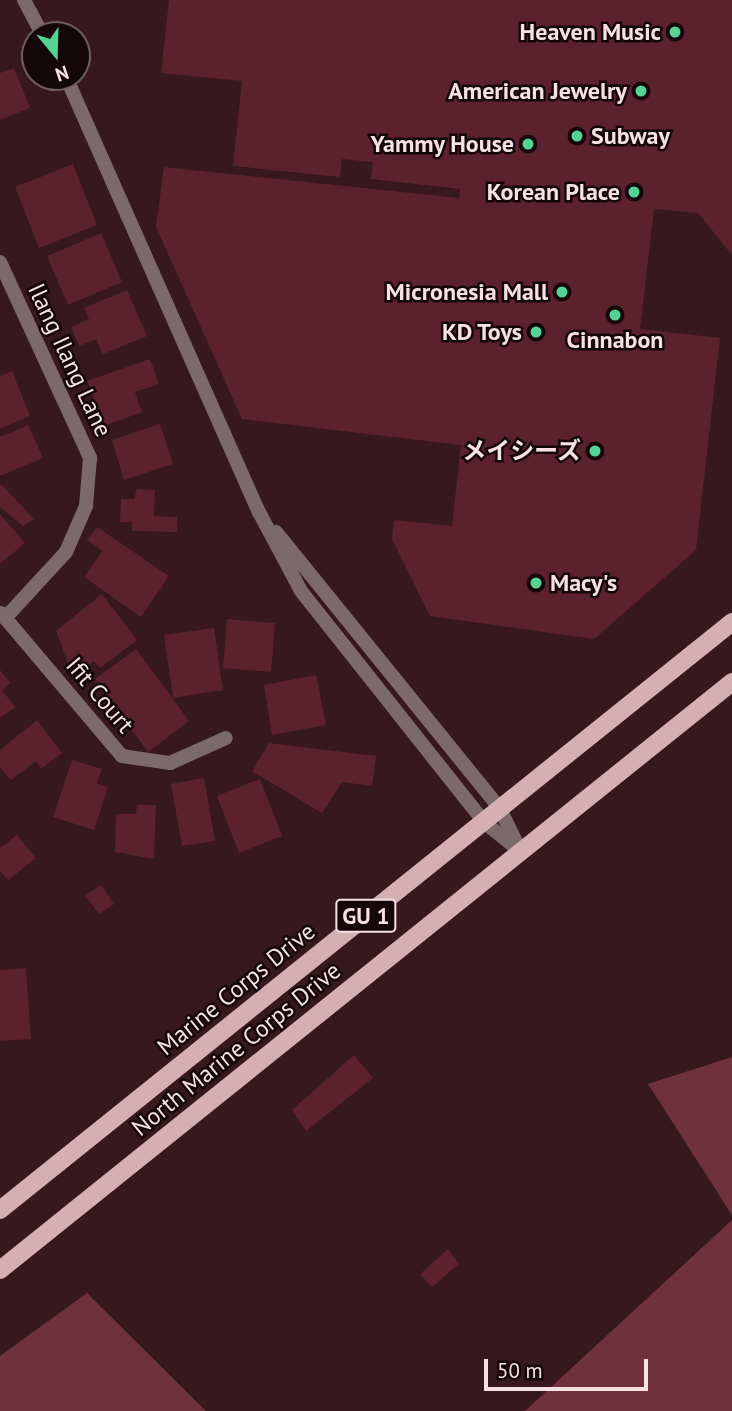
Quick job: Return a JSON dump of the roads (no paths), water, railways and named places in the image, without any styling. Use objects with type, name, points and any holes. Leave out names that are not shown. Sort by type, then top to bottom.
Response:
[{"type":"main road","name":"Marine Corps Drive","points":[[0,1210],[732,622]]},
{"type":"main road","name":"North Marine Corps Drive","points":[[0,1270],[732,682]]},
{"type":"street","points":[[24,0],[35,21]]},
{"type":"street","points":[[72,91],[259,512],[316,611],[484,822],[521,852]]},
{"type":"street","name":"Ilang Ilang Lane","points":[[0,262],[90,458],[86,506],[66,552],[2,615]]},
{"type":"street","points":[[259,512],[365,635],[392,680],[500,809],[521,852]]},
{"type":"street","name":"Ifit Court","points":[[2,615],[122,756],[170,763],[226,738]]},
{"type":"place","name":"Heaven Music","points":[[675,32]]},
{"type":"place","name":"American Jewelry","points":[[641,91]]},
{"type":"place","name":"Subway","points":[[577,136]]},
{"type":"place","name":"Yammy House","points":[[528,144]]},
{"type":"place","name":"Korean Place","points":[[634,192]]},
{"type":"place","name":"Micronesia Mall","points":[[562,292]]},
{"type":"place","name":"Cinnabon","points":[[615,315]]},
{"type":"place","name":"KD Toys","points":[[536,332]]},
{"type":"place","name":"メイシーズ","points":[[595,451]]},
{"type":"place","name":"Macy's","points":[[536,583]]}]
